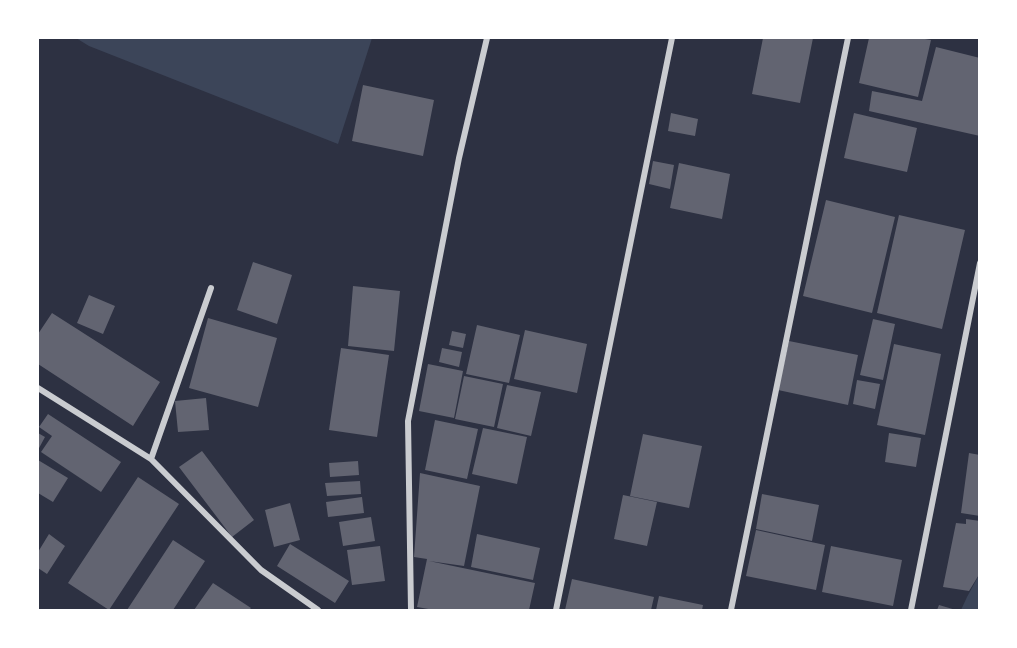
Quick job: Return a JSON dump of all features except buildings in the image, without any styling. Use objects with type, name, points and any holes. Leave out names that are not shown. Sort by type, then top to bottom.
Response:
[{"type":"street","points":[[411,610],[408,422],[459,158],[487,38]]},
{"type":"street","points":[[556,610],[672,38]]},
{"type":"street","points":[[731,610],[848,38]]},
{"type":"street","points":[[911,610],[980,263]]},
{"type":"street","points":[[151,459],[211,288]]},
{"type":"street","points":[[38,388],[151,459],[261,570],[318,610]]},
{"type":"shaded area","points":[[76,38],[372,38],[338,144],[89,46]]},
{"type":"shaded area","points":[[979,575],[979,610],[961,610],[967,597]]}]
